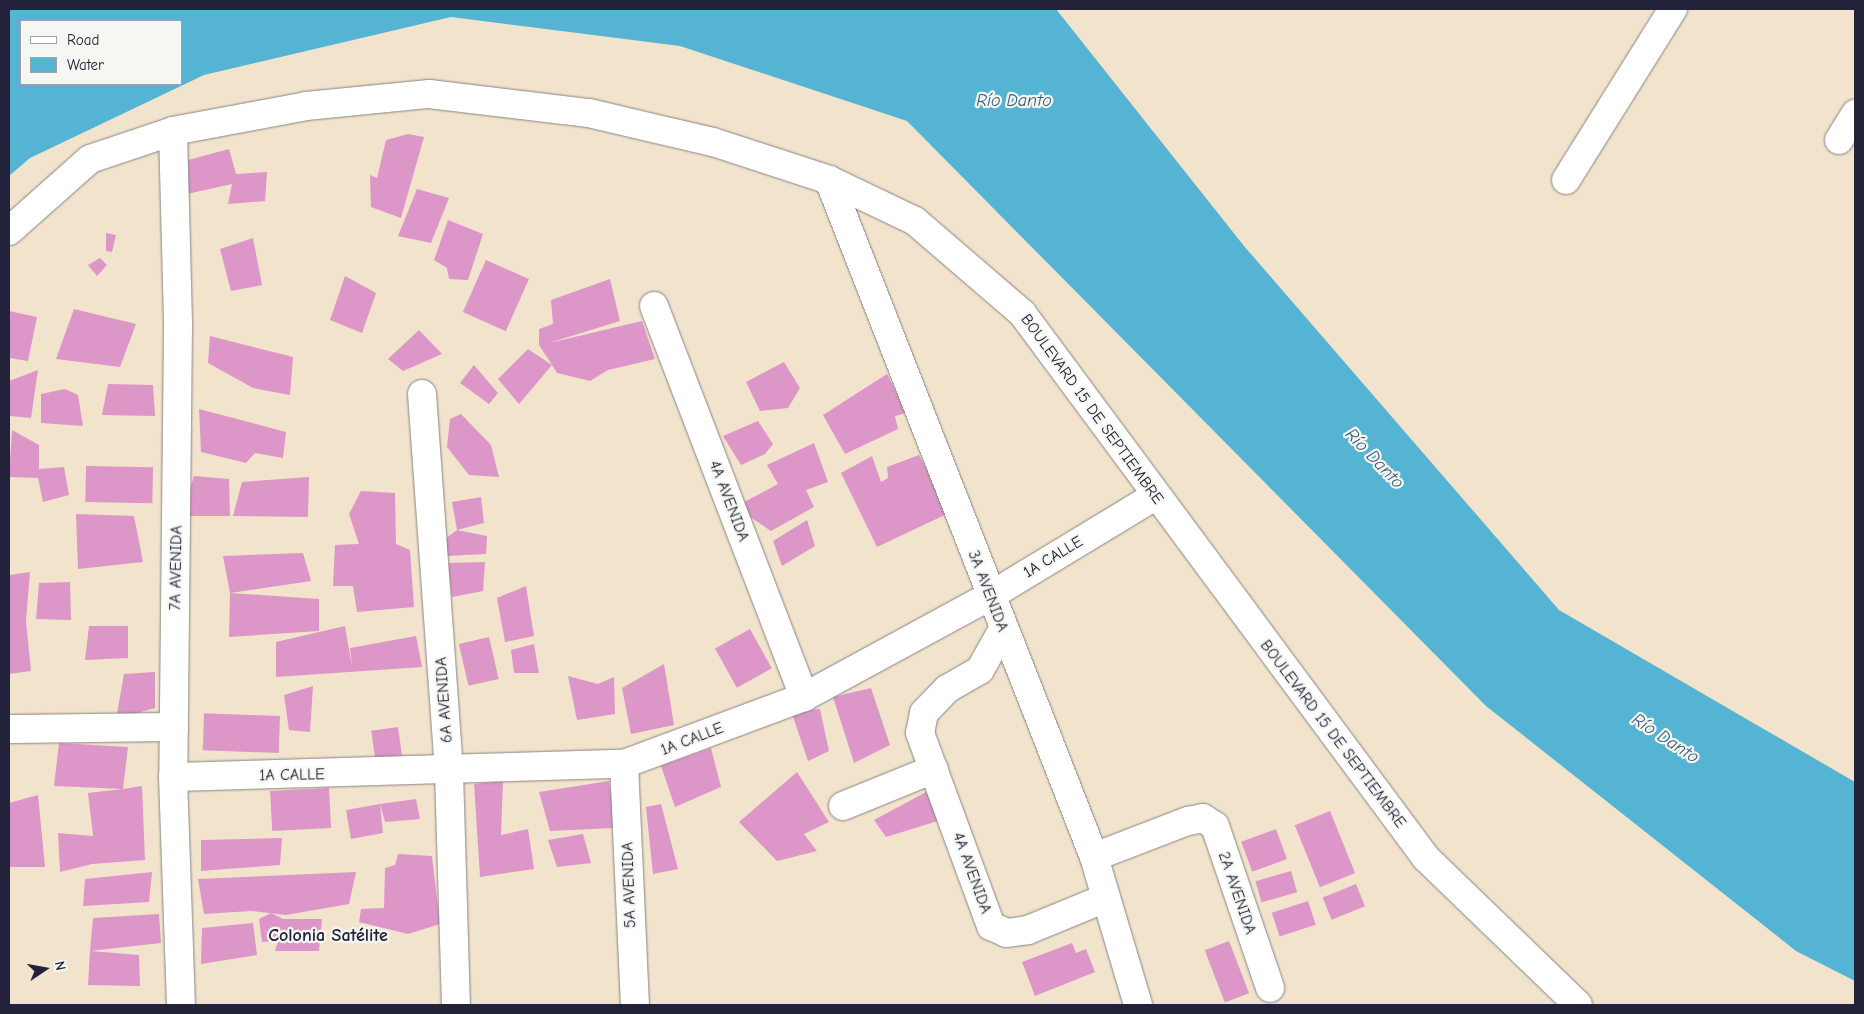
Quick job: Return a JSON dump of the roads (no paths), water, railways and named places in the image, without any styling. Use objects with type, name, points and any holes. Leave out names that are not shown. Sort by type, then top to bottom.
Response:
[{"type":"street","points":[[1566,180],[1673,9]]},
{"type":"street","name":"BOULEVARD 15 DE SEPTIEMBRE","points":[[9,231],[90,159],[173,131],[306,106],[429,94],[589,113],[713,142],[829,180],[915,221],[1022,313],[1155,496],[1426,858],[1578,1005]]},
{"type":"street","points":[[1839,140],[1855,114]]},
{"type":"street","name":"7A AVENIDA","points":[[173,131],[178,327],[173,777],[181,1005]]},
{"type":"street","name":"3A AVENIDA","points":[[829,180],[1003,630],[1094,857],[1138,1005]]},
{"type":"street","name":"4A AVENIDA","points":[[654,306],[804,697]]},
{"type":"street","name":"6A AVENIDA","points":[[422,394],[449,772],[456,1005]]},
{"type":"street","name":"1A CALLE","points":[[173,777],[449,772],[624,764],[804,697],[990,596],[1155,496]]},
{"type":"street","name":"4A AVENIDA","points":[[1003,630],[980,670],[946,689],[924,713],[920,732],[991,926],[1007,933],[1028,930],[1106,898]]},
{"type":"street","points":[[9,730],[174,728]]},
{"type":"street","name":"5A AVENIDA","points":[[624,764],[634,1005]]},
{"type":"street","points":[[843,806],[934,769]]},
{"type":"street","name":"2A AVENIDA","points":[[1094,857],[1188,821],[1203,818],[1215,826],[1270,988]]},
{"type":"water","name":"Río Danto","points":[[9,9],[1056,9],[1244,246],[1559,610],[1855,782],[1855,981],[1796,951],[1486,706],[907,121],[680,46],[451,17],[204,75],[30,158],[9,176]]},
{"type":"district","name":"Colonia Satélite","points":[[328,936]]}]
